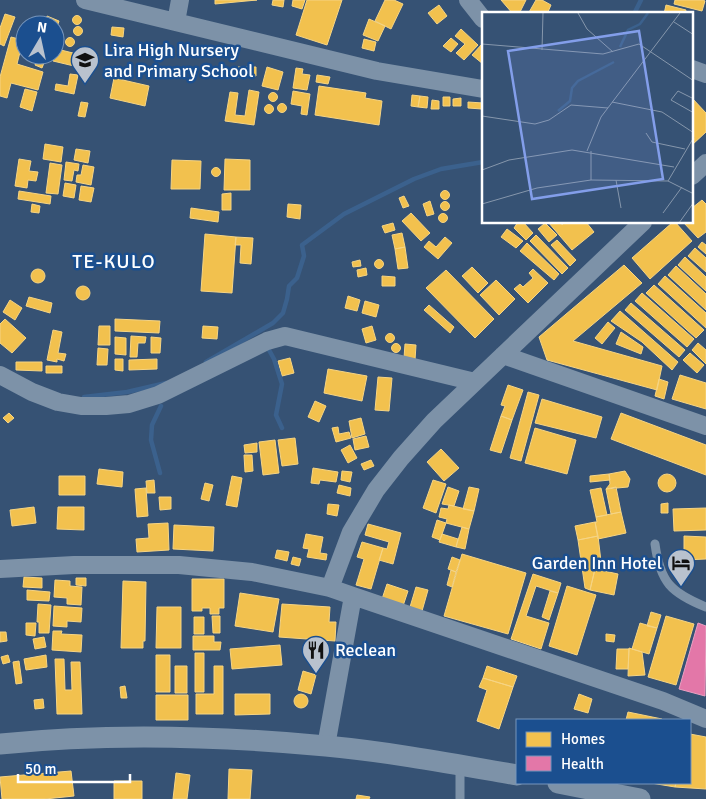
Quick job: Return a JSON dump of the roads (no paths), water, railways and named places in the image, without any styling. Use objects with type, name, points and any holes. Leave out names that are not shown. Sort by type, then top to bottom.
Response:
[{"type":"street","points":[[85,0],[377,72],[482,89]]},
{"type":"street","points":[[176,22],[180,0]]},
{"type":"street","points":[[468,0],[482,17]]},
{"type":"street","points":[[694,70],[706,74]]},
{"type":"street","points":[[694,174],[706,162]]},
{"type":"street","points":[[330,588],[351,532],[376,490],[400,458],[434,421],[641,224]]},
{"type":"street","points":[[0,376],[32,392],[58,402],[81,406],[129,404],[158,395],[267,341],[285,336],[475,382]]},
{"type":"street","points":[[503,355],[706,426]]},
{"type":"street","points":[[0,569],[179,565],[252,572],[330,588],[663,701],[706,719]]},
{"type":"street","points":[[326,746],[353,596]]},
{"type":"street","points":[[0,744],[36,740],[126,738],[220,739],[326,746],[516,775]]},
{"type":"street","points":[[563,784],[640,799]]},
{"type":"lane","points":[[655,544],[659,567],[668,583],[681,597],[706,607]]},
{"type":"lane","points":[[460,765],[460,799]]},
{"type":"waterway","points":[[635,12],[641,0]]},
{"type":"waterway","points":[[206,362],[273,323],[283,313],[289,286],[297,278],[304,256],[302,245],[344,214],[414,179],[441,169],[482,162]]},
{"type":"waterway","points":[[269,350],[282,384],[276,415],[282,428]]},
{"type":"waterway","points":[[84,397],[127,392],[166,383]]},
{"type":"waterway","points":[[160,473],[151,440],[152,425],[161,406]]},
{"type":"place","name":"Lira High Nursery and Primary School","points":[[85,84]]},
{"type":"place","name":"Garden Inn Hotel","points":[[681,587]]},
{"type":"place","name":"Reclean","points":[[316,674]]},
{"type":"district","name":"TE-KULO","points":[[114,261]]}]
